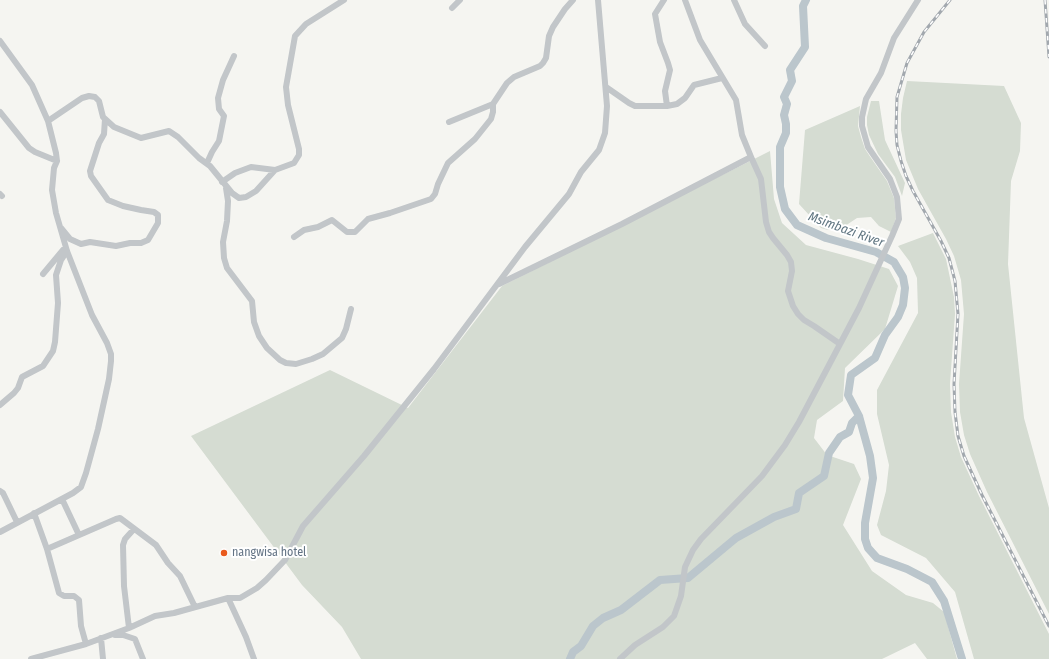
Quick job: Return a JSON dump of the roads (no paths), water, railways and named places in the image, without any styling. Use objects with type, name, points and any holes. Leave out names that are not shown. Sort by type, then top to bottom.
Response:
[{"type":"street","points":[[48,121],[80,99],[89,96],[97,98],[101,113],[114,127],[141,138],[169,131],[178,137],[199,158],[207,163],[235,196],[242,198],[256,191],[275,170],[294,162],[299,155],[299,149],[288,106],[286,87],[295,36],[306,24],[344,0]]},
{"type":"street","points":[[452,8],[460,0]]},
{"type":"street","points":[[294,237],[304,230],[318,227],[332,220],[347,232],[355,232],[368,219],[390,214],[431,199],[448,163],[476,139],[491,119],[493,104],[507,83],[543,63],[546,58],[549,36],[553,27],[573,0]]},
{"type":"street","points":[[31,659],[46,657],[86,644],[129,628],[155,616],[228,598],[240,598],[266,580],[275,571],[289,554],[303,526],[364,456],[431,373],[525,247],[569,194],[581,172],[599,150],[604,139],[607,120],[606,87],[598,0]]},
{"type":"street","points":[[664,0],[655,14],[660,42],[670,70],[665,91],[667,106]]},
{"type":"street","points":[[685,0],[698,36],[736,100],[742,135],[761,179],[766,222],[769,232],[791,262],[792,271],[788,291],[793,306],[804,320],[840,344]]},
{"type":"street","points":[[734,0],[745,24],[764,46]]},
{"type":"street","points":[[620,659],[635,645],[671,620],[676,612],[683,587],[684,573],[688,558],[701,539],[762,476],[785,445],[799,422],[859,308],[879,266],[899,218],[897,197],[890,179],[868,147],[862,126],[862,117],[866,99],[881,73],[897,33],[918,0]]},
{"type":"street","points":[[0,41],[32,85],[48,121],[56,147],[57,161],[54,168],[52,190],[60,228],[66,249],[92,315],[107,343],[111,354],[109,379],[98,429],[82,484],[78,490],[16,522],[0,532]]},
{"type":"street","points":[[207,163],[219,141],[224,119],[218,106],[218,98],[223,80],[234,56]]},
{"type":"street","points":[[606,87],[628,103],[635,106],[667,106],[677,104],[685,98],[694,85],[722,78]]},
{"type":"street","points":[[449,122],[493,104]]},
{"type":"street","points":[[0,112],[29,148],[57,161]]},
{"type":"street","points":[[60,228],[70,239],[81,244],[90,242],[116,246],[130,243],[141,243],[148,240],[158,223],[158,215],[154,212],[123,206],[108,200],[91,176],[90,171],[99,143],[104,134],[105,119]]},
{"type":"street","points":[[496,286],[675,198],[751,157]]},
{"type":"street","points":[[224,184],[235,173],[251,167],[275,170]]},
{"type":"street","points":[[224,184],[228,202],[223,242],[224,258],[227,268],[252,301],[254,322],[259,336],[267,348],[280,360],[286,363],[296,364],[323,354],[342,338],[351,309]]},
{"type":"street","points":[[43,274],[66,249]]},
{"type":"street","points":[[0,405],[18,388],[21,378],[43,366],[53,351],[58,303],[56,275],[66,249]]},
{"type":"street","points":[[0,491],[3,493],[16,522]]},
{"type":"street","points":[[62,498],[80,535]]},
{"type":"street","points":[[34,514],[47,549],[59,594],[64,596],[74,596],[79,600],[81,626],[86,644]]},
{"type":"street","points":[[47,549],[118,518],[122,519],[158,548],[168,563],[180,576],[195,607]]},
{"type":"street","points":[[129,628],[124,586],[123,550],[125,539],[134,529]]},
{"type":"street","points":[[228,598],[246,637],[254,659]]},
{"type":"street","points":[[111,635],[123,635],[135,639],[143,659]]},
{"type":"street","points":[[101,638],[103,659]]},
{"type":"waterway","name":"Msimbazi River","points":[[806,0],[803,6],[805,47],[790,70],[792,81],[784,97],[787,104],[784,115],[786,133],[780,147],[780,187],[785,209],[797,225],[826,238],[876,252],[894,262],[903,277],[905,288],[903,305],[898,317],[885,335],[875,358],[851,375],[848,395],[859,416],[870,456],[873,478],[865,523],[865,539],[868,548],[877,558],[907,569],[932,582],[944,601],[962,659]]},
{"type":"waterway","points":[[570,659],[573,652],[581,646],[593,626],[603,618],[621,610],[660,580],[688,578],[736,538],[774,517],[796,509],[799,493],[824,476],[829,453],[840,437],[849,432],[852,423],[859,416]]},
{"type":"railway","points":[[950,0],[924,32],[907,63],[897,97],[897,145],[906,176],[949,258],[955,281],[958,314],[954,384],[955,412],[958,436],[964,456],[982,495],[1049,626]]},
{"type":"railway","points":[[1045,0],[1049,57]]},
{"type":"place","name":"nangwisa hotel","points":[[224,553]]}]
